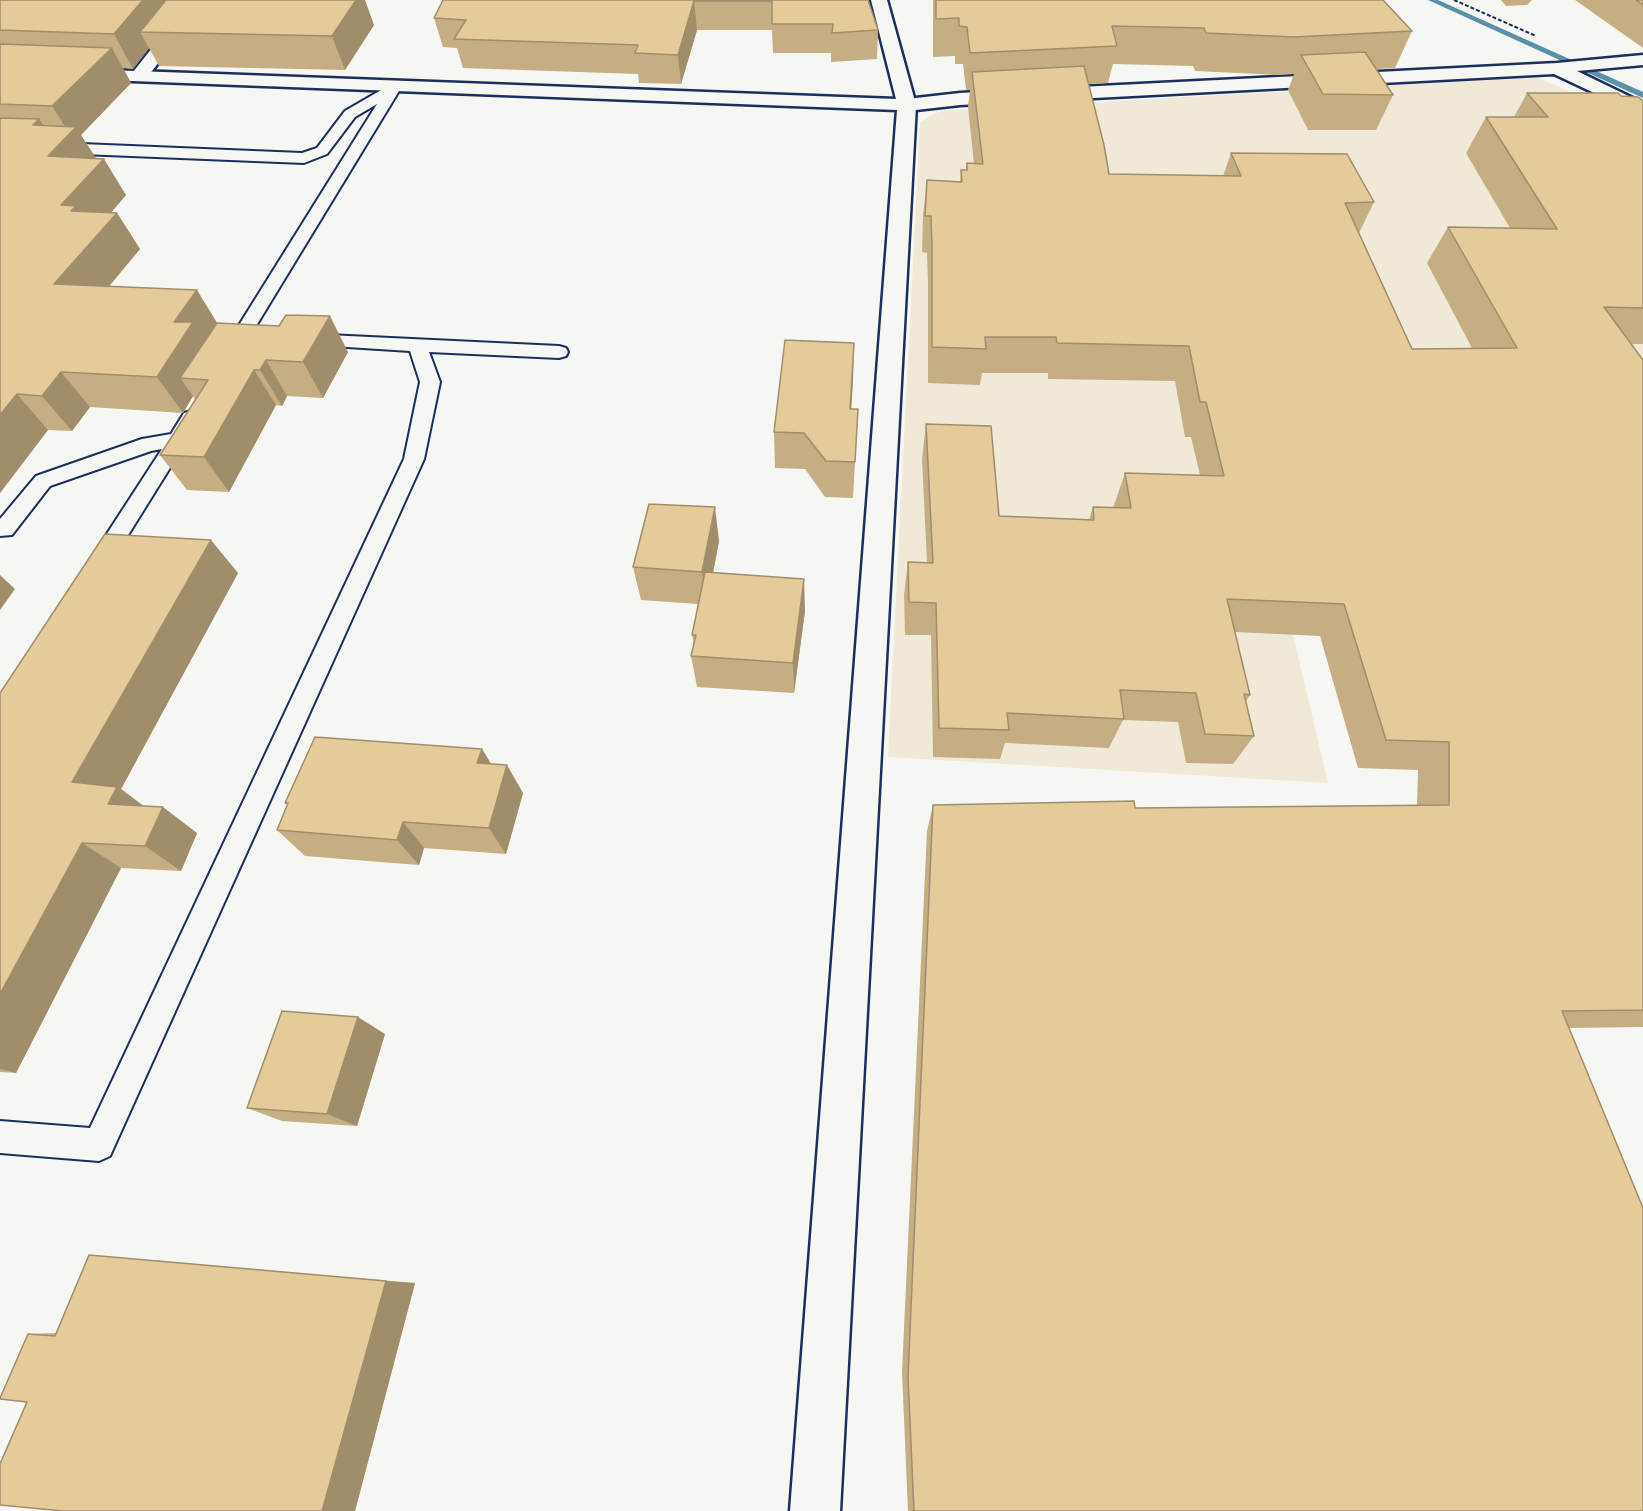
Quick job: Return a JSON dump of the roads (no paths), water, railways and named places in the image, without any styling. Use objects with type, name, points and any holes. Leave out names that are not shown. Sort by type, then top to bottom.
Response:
[{"type":"street","points":[[139,76],[199,0]]},
{"type":"street","points":[[815,1511],[907,105],[879,0]]},
{"type":"street","points":[[0,71],[907,105],[960,99],[1557,68],[1643,60]]},
{"type":"street","points":[[1557,68],[1643,110]]},
{"type":"lane","points":[[37,147],[304,158],[322,151],[350,114],[395,86]]},
{"type":"lane","points":[[224,365],[395,86]]},
{"type":"lane","points":[[241,336],[264,338]]},
{"type":"lane","points":[[288,339],[559,352]]},
{"type":"lane","points":[[1,1140],[99,1145],[414,459],[430,382],[417,345]]},
{"type":"lane","points":[[89,578],[201,402]]},
{"type":"lane","points":[[4,529],[43,481],[150,444],[178,440]]},
{"type":"waterway","points":[[1432,0],[1643,95]]}]
